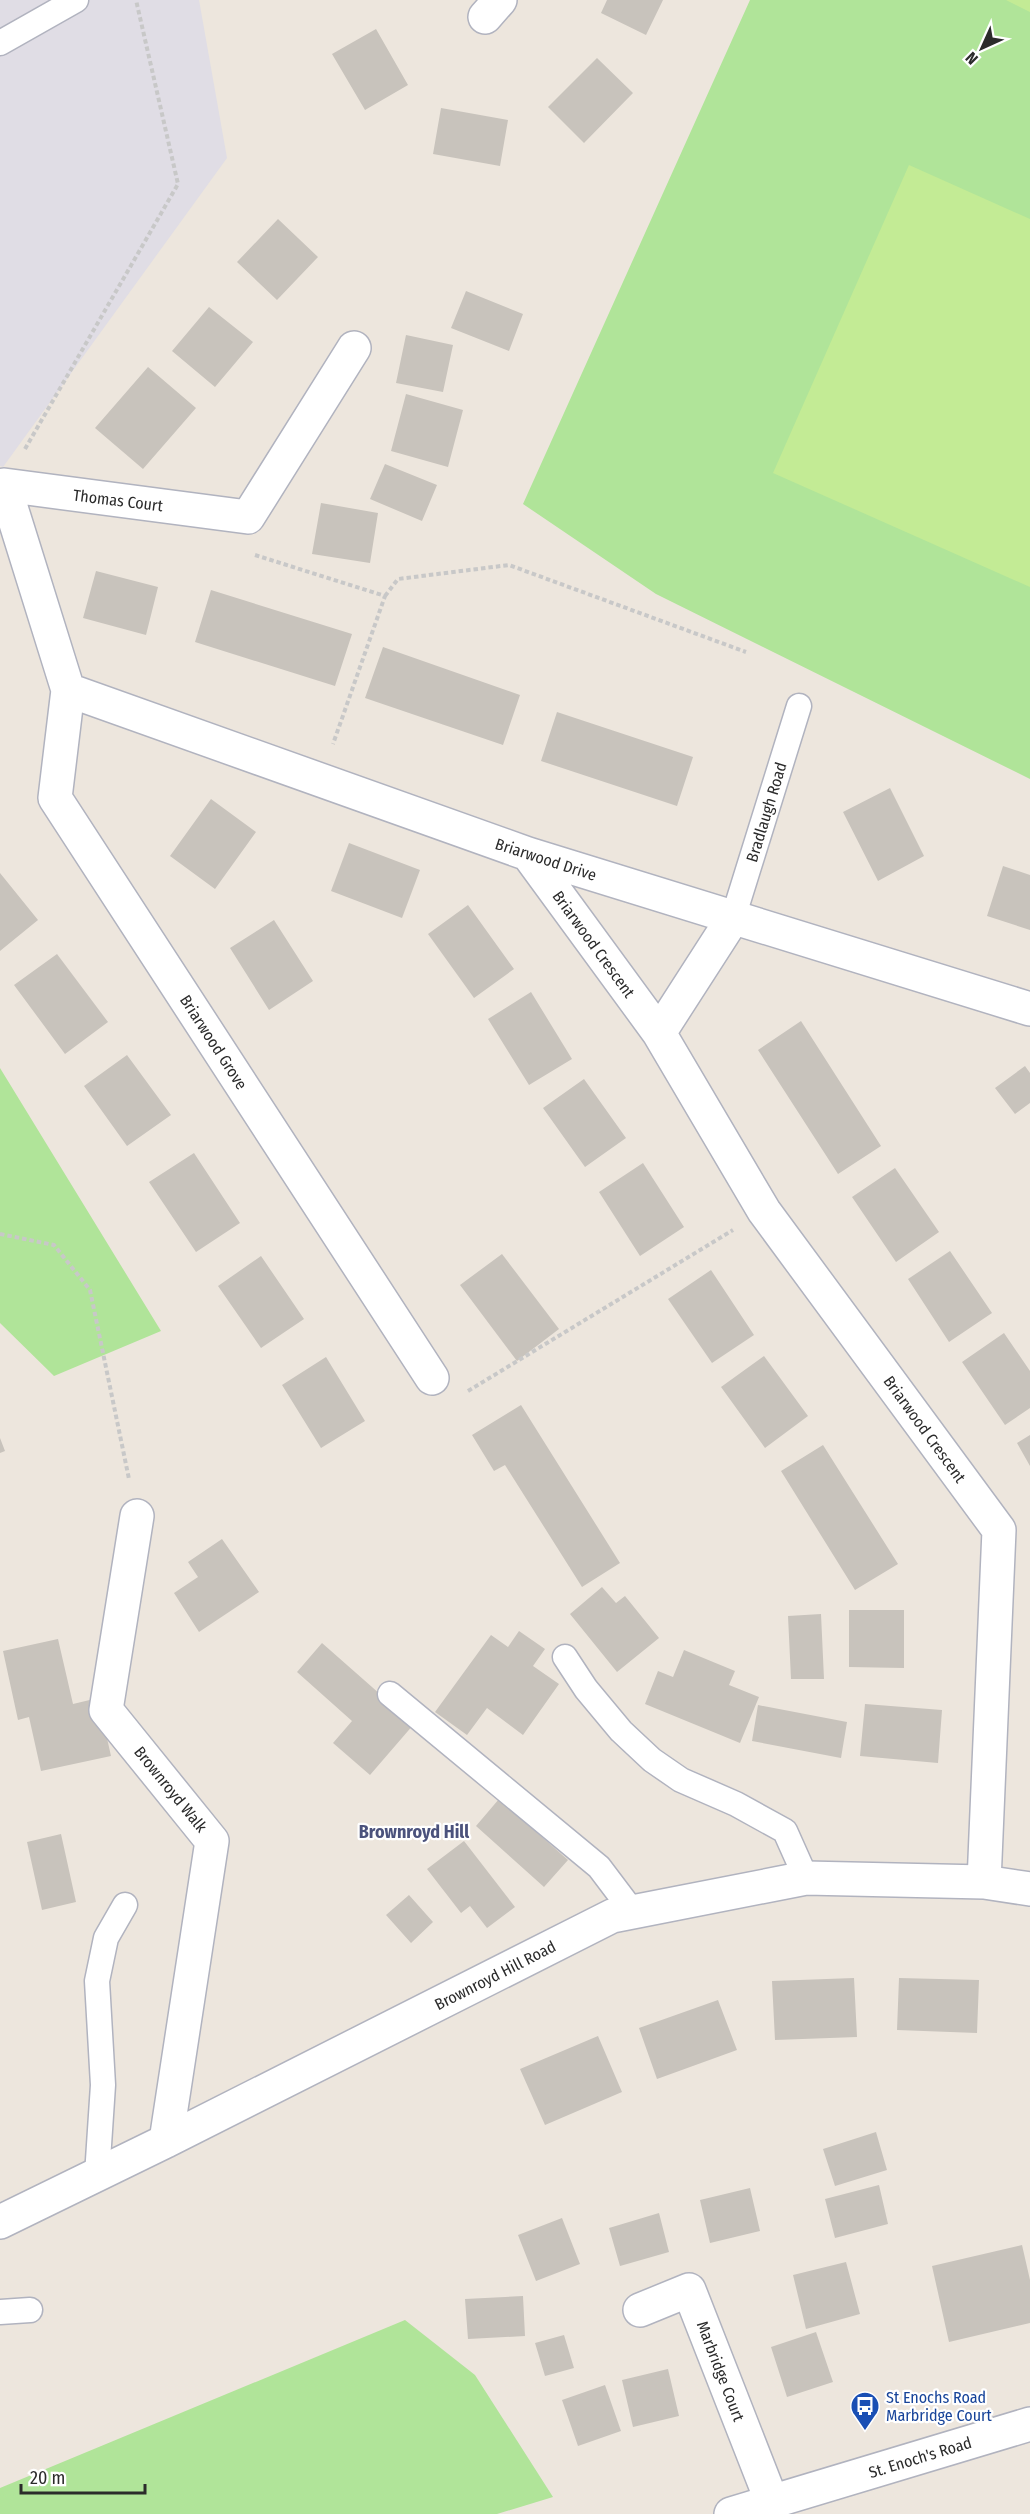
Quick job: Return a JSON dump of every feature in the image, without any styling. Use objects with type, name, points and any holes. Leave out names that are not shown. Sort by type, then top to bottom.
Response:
[{"type":"street","name":"Thomas Court","points":[[4,485],[248,517],[354,348]]},
{"type":"street","points":[[4,485],[68,690]]},
{"type":"street","name":"Briarwood Drive","points":[[68,690],[528,854],[1030,1009]]},
{"type":"street","name":"Briarwood Grove","points":[[68,690],[55,798],[432,1378]]},
{"type":"street","name":"Briarwood Crescent","points":[[528,854],[659,1033],[764,1211],[999,1530],[984,1882]]},
{"type":"street","points":[[659,1033],[733,918]]},
{"type":"street","name":"Brownroyd Walk","points":[[137,1516],[106,1710],[212,1841],[166,2141]]},
{"type":"street","name":"Brownroyd Hill Road","points":[[0,2222],[612,1916],[806,1878],[984,1882],[1030,1889]]},
{"type":"street","name":"Marbridge Court","points":[[640,2310],[688,2289],[772,2502]]},
{"type":"street","name":"St. Enoch's Road","points":[[731,2514],[1030,2424]]},
{"type":"lane","points":[[0,43],[76,0]]},
{"type":"lane","name":"Bradlaugh Road","points":[[733,918],[799,706]]},
{"type":"lane","points":[[565,1657],[586,1689],[621,1731],[652,1760],[681,1780],[736,1804],[785,1831],[806,1878]]},
{"type":"lane","points":[[390,1694],[599,1867],[633,1911]]},
{"type":"lane","points":[[97,2175],[103,2085],[97,1981],[106,1938],[125,1905]]},
{"type":"lane","points":[[0,2312],[30,2310]]},
{"type":"path","points":[[4,485],[178,183],[136,0]]},
{"type":"path","points":[[244,552],[385,596]]},
{"type":"path","points":[[320,780],[385,596],[398,579],[509,565],[746,652]]},
{"type":"path","points":[[432,1378],[466,1392],[764,1211]]},
{"type":"path","points":[[0,1234],[54,1245],[90,1290],[137,1516]]},
{"type":"shaded area","points":[[0,0],[199,0],[227,158],[3,467],[0,466]]},
{"type":"green space","points":[[750,0],[1030,0],[1030,779],[656,594],[523,504]]},
{"type":"green space","points":[[1006,0],[1030,0],[1030,12]]},
{"type":"green space","points":[[909,165],[1030,219],[1030,587],[773,473]]},
{"type":"green space","points":[[0,1068],[161,1331],[54,1376],[0,1323]]},
{"type":"green space","points":[[405,2320],[475,2375],[553,2497],[497,2514],[0,2514],[0,2488]]},
{"type":"building","points":[[607,0],[663,0],[646,35],[601,13]]},
{"type":"building","points":[[376,29],[408,85],[365,110],[332,54]]},
{"type":"building","points":[[597,58],[633,93],[584,143],[548,107]]},
{"type":"building","points":[[441,108],[508,120],[500,166],[433,154]]},
{"type":"building","points":[[278,219],[318,257],[277,300],[237,262]]},
{"type":"building","points":[[466,291],[523,314],[509,351],[451,328]]},
{"type":"building","points":[[209,307],[253,342],[215,387],[172,351]]},
{"type":"building","points":[[406,335],[453,345],[443,392],[396,383]]},
{"type":"building","points":[[148,367],[196,408],[143,469],[95,428]]},
{"type":"building","points":[[406,394],[463,410],[448,467],[391,451]]},
{"type":"building","points":[[385,464],[437,485],[422,521],[370,499]]},
{"type":"building","points":[[321,503],[378,513],[370,563],[312,554]]},
{"type":"building","points":[[96,571],[158,587],[146,635],[83,618]]},
{"type":"building","points":[[211,590],[352,634],[335,686],[195,642]]},
{"type":"building","points":[[383,647],[520,695],[503,745],[365,698]]},
{"type":"building","points":[[557,712],[693,757],[677,806],[541,761]]},
{"type":"building","points":[[890,788],[924,856],[878,881],[843,812]]},
{"type":"building","points":[[211,799],[256,832],[215,889],[170,856]]},
{"type":"building","points":[[349,843],[420,870],[402,918],[331,891]]},
{"type":"building","points":[[1003,866],[1030,875],[1030,930],[987,916]]},
{"type":"building","points":[[0,873],[38,920],[0,951]]},
{"type":"building","points":[[468,905],[514,969],[474,998],[428,934]]},
{"type":"building","points":[[274,920],[313,981],[269,1010],[230,948]]},
{"type":"building","points":[[57,954],[108,1022],[65,1054],[14,985]]},
{"type":"building","points":[[531,992],[572,1059],[529,1085],[488,1019]]},
{"type":"building","points":[[801,1021],[881,1146],[838,1174],[758,1050]]},
{"type":"building","points":[[127,1055],[171,1115],[127,1146],[84,1086]]},
{"type":"building","points":[[1025,1066],[1030,1073],[1030,1103],[1015,1114],[995,1088]]},
{"type":"building","points":[[584,1079],[626,1138],[585,1167],[543,1108]]},
{"type":"building","points":[[194,1153],[240,1223],[196,1252],[149,1182]]},
{"type":"building","points":[[643,1163],[684,1227],[640,1256],[599,1192]]},
{"type":"building","points":[[895,1168],[939,1232],[896,1262],[852,1197]]},
{"type":"building","points":[[950,1251],[992,1313],[949,1342],[908,1279]]},
{"type":"building","points":[[502,1254],[559,1329],[517,1361],[460,1285]]},
{"type":"building","points":[[261,1256],[304,1319],[261,1348],[218,1286]]},
{"type":"building","points":[[711,1270],[754,1335],[712,1363],[668,1299]]},
{"type":"building","points":[[1004,1333],[1030,1371],[1030,1408],[1005,1425],[962,1362]]},
{"type":"building","points":[[764,1356],[808,1416],[765,1448],[721,1387]]},
{"type":"building","points":[[326,1357],[365,1421],[321,1448],[282,1385]]},
{"type":"building","points":[[521,1405],[620,1563],[582,1587],[505,1465],[494,1471],[472,1435]]},
{"type":"building","points":[[1030,1435],[1030,1466],[1017,1443]]},
{"type":"building","points":[[0,1438],[5,1451],[0,1453]]},
{"type":"building","points":[[823,1445],[898,1564],[855,1590],[781,1471]]},
{"type":"building","points":[[222,1539],[259,1592],[199,1632],[174,1593],[198,1577],[188,1562]]},
{"type":"building","points":[[602,1587],[616,1603],[625,1596],[659,1638],[617,1672],[570,1614]]},
{"type":"building","points":[[849,1610],[904,1610],[904,1668],[849,1667]]},
{"type":"building","points":[[821,1614],[824,1679],[791,1679],[788,1616]]},
{"type":"building","points":[[519,1631],[545,1649],[533,1666],[559,1684],[523,1735],[487,1708],[467,1735],[435,1712],[491,1635],[508,1647]]},
{"type":"building","points":[[58,1639],[73,1704],[98,1698],[111,1756],[41,1771],[29,1717],[18,1720],[3,1651]]},
{"type":"building","points":[[322,1643],[414,1724],[370,1775],[333,1743],[352,1721],[297,1672]]},
{"type":"building","points":[[684,1650],[735,1671],[729,1685],[759,1697],[740,1743],[645,1704],[658,1671],[673,1677]]},
{"type":"building","points":[[865,1704],[942,1710],[938,1763],[860,1756]]},
{"type":"building","points":[[758,1705],[847,1722],[841,1758],[752,1741]]},
{"type":"building","points":[[499,1799],[568,1860],[544,1887],[476,1826]]},
{"type":"building","points":[[61,1834],[76,1902],[42,1910],[27,1842]]},
{"type":"building","points":[[464,1841],[515,1907],[487,1928],[470,1906],[461,1913],[427,1869]]},
{"type":"building","points":[[409,1895],[433,1922],[411,1943],[386,1915]]},
{"type":"building","points":[[854,1978],[857,2037],[775,2040],[772,1981]]},
{"type":"building","points":[[899,1978],[979,1980],[977,2033],[897,2030]]},
{"type":"building","points":[[718,2000],[737,2050],[657,2079],[639,2028]]},
{"type":"building","points":[[598,2036],[622,2092],[545,2125],[520,2069]]},
{"type":"building","points":[[876,2132],[887,2170],[835,2186],[823,2149]]},
{"type":"building","points":[[879,2185],[888,2224],[835,2238],[825,2199]]},
{"type":"building","points":[[750,2188],[760,2231],[710,2243],[700,2200]]},
{"type":"building","points":[[659,2213],[669,2252],[620,2266],[609,2228]]},
{"type":"building","points":[[562,2218],[580,2264],[536,2281],[518,2235]]},
{"type":"building","points":[[1022,2245],[1030,2280],[1030,2323],[949,2342],[932,2266]]},
{"type":"building","points":[[846,2262],[860,2314],[806,2329],[793,2275]]},
{"type":"building","points":[[523,2296],[525,2336],[468,2339],[465,2299]]},
{"type":"building","points":[[816,2332],[833,2382],[787,2397],[771,2347]]},
{"type":"building","points":[[564,2335],[574,2368],[545,2376],[535,2343]]},
{"type":"building","points":[[668,2369],[679,2416],[633,2427],[622,2380]]},
{"type":"building","points":[[605,2385],[621,2431],[578,2446],[562,2400]]},
{"type":"place","name":"St Enochs Road Marbridge Court","points":[[865,2432]]},
{"type":"district","name":"Brownroyd Hill","points":[[414,1832]]}]
